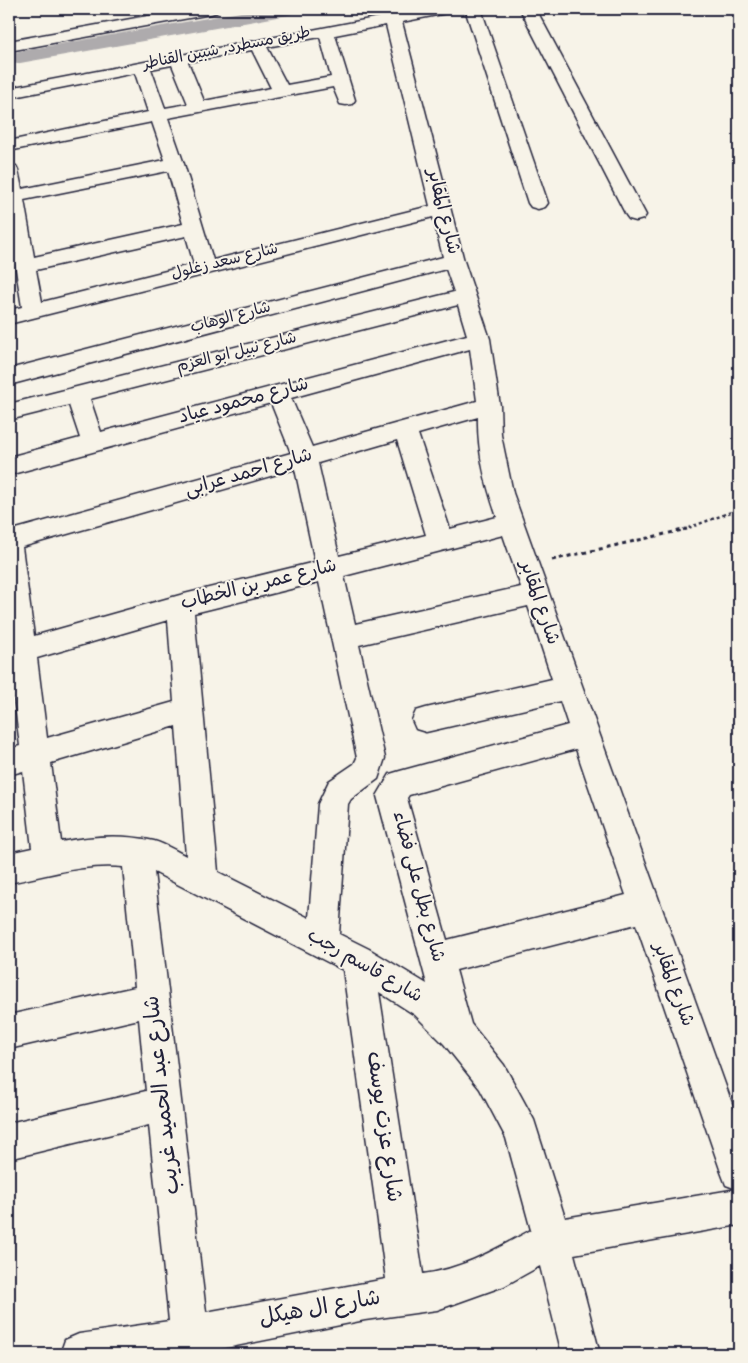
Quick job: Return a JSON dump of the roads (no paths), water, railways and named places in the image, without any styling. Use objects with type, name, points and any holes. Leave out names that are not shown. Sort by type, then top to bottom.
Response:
[{"type":"street","points":[[9,46],[136,16],[211,9]]},
{"type":"street","name":"طريق مسطرد, شبين القناطر","points":[[9,93],[446,9]]},
{"type":"street","points":[[472,9],[538,203]]},
{"type":"street","points":[[528,9],[636,215]]},
{"type":"street","name":"شارع المقابر","points":[[394,18],[454,261],[479,339],[489,406],[490,444],[510,524],[739,1172]]},
{"type":"street","points":[[326,31],[346,100]]},
{"type":"street","points":[[257,44],[282,92]]},
{"type":"street","points":[[178,59],[198,107]]},
{"type":"street","points":[[142,67],[176,164],[205,268]]},
{"type":"street","points":[[9,146],[341,80]]},
{"type":"street","points":[[13,196],[176,164]]},
{"type":"street","points":[[9,170],[33,311]]},
{"type":"street","name":"شارع سعد زغلول","points":[[9,317],[441,210]]},
{"type":"street","points":[[25,266],[194,228]]},
{"type":"street","name":"شارع الوهاب","points":[[9,377],[454,261]]},
{"type":"street","name":"شارع نبيل ابو العزم","points":[[9,412],[466,296]]},
{"type":"street","name":"شارع محمود عياد","points":[[9,466],[479,339]]},
{"type":"street","points":[[278,393],[305,459],[371,758],[371,766],[365,774],[340,790],[333,804],[323,941]]},
{"type":"street","points":[[77,395],[93,443]]},
{"type":"street","name":"شارع احمد عرابى","points":[[9,541],[489,406]]},
{"type":"street","points":[[405,430],[441,541]]},
{"type":"street","name":"شارع عمر بن الخطاب","points":[[16,652],[180,606],[510,524]]},
{"type":"street","points":[[9,546],[16,652],[36,754],[48,858]]},
{"type":"street","points":[[345,637],[535,594]]},
{"type":"street","points":[[180,606],[203,882]]},
{"type":"street","points":[[426,720],[568,686]]},
{"type":"street","points":[[9,762],[188,710]]},
{"type":"street","name":"شارع بطل على فضاء","points":[[456,1032],[392,796],[395,789],[400,784],[584,734]]},
{"type":"street","name":"شارع قاسم رجب","points":[[9,868],[78,853],[108,851],[154,856],[323,941],[358,960],[427,1003],[456,1032],[492,1076],[522,1132],[552,1239],[581,1354]]},
{"type":"street","name":"شارع عبد الحميد غريب","points":[[137,853],[165,1104],[200,1341]]},
{"type":"street","points":[[436,959],[644,906]]},
{"type":"street","name":"شارع عزت يوسف","points":[[358,960],[407,1295]]},
{"type":"street","points":[[9,1032],[153,999]]},
{"type":"street","points":[[9,1141],[165,1104]]},
{"type":"street","name":"شارع ال هيكل","points":[[79,1354],[200,1341],[365,1301],[437,1291],[490,1273],[552,1239],[739,1207]]},
{"type":"waterway","points":[[9,59],[288,9]]}]
